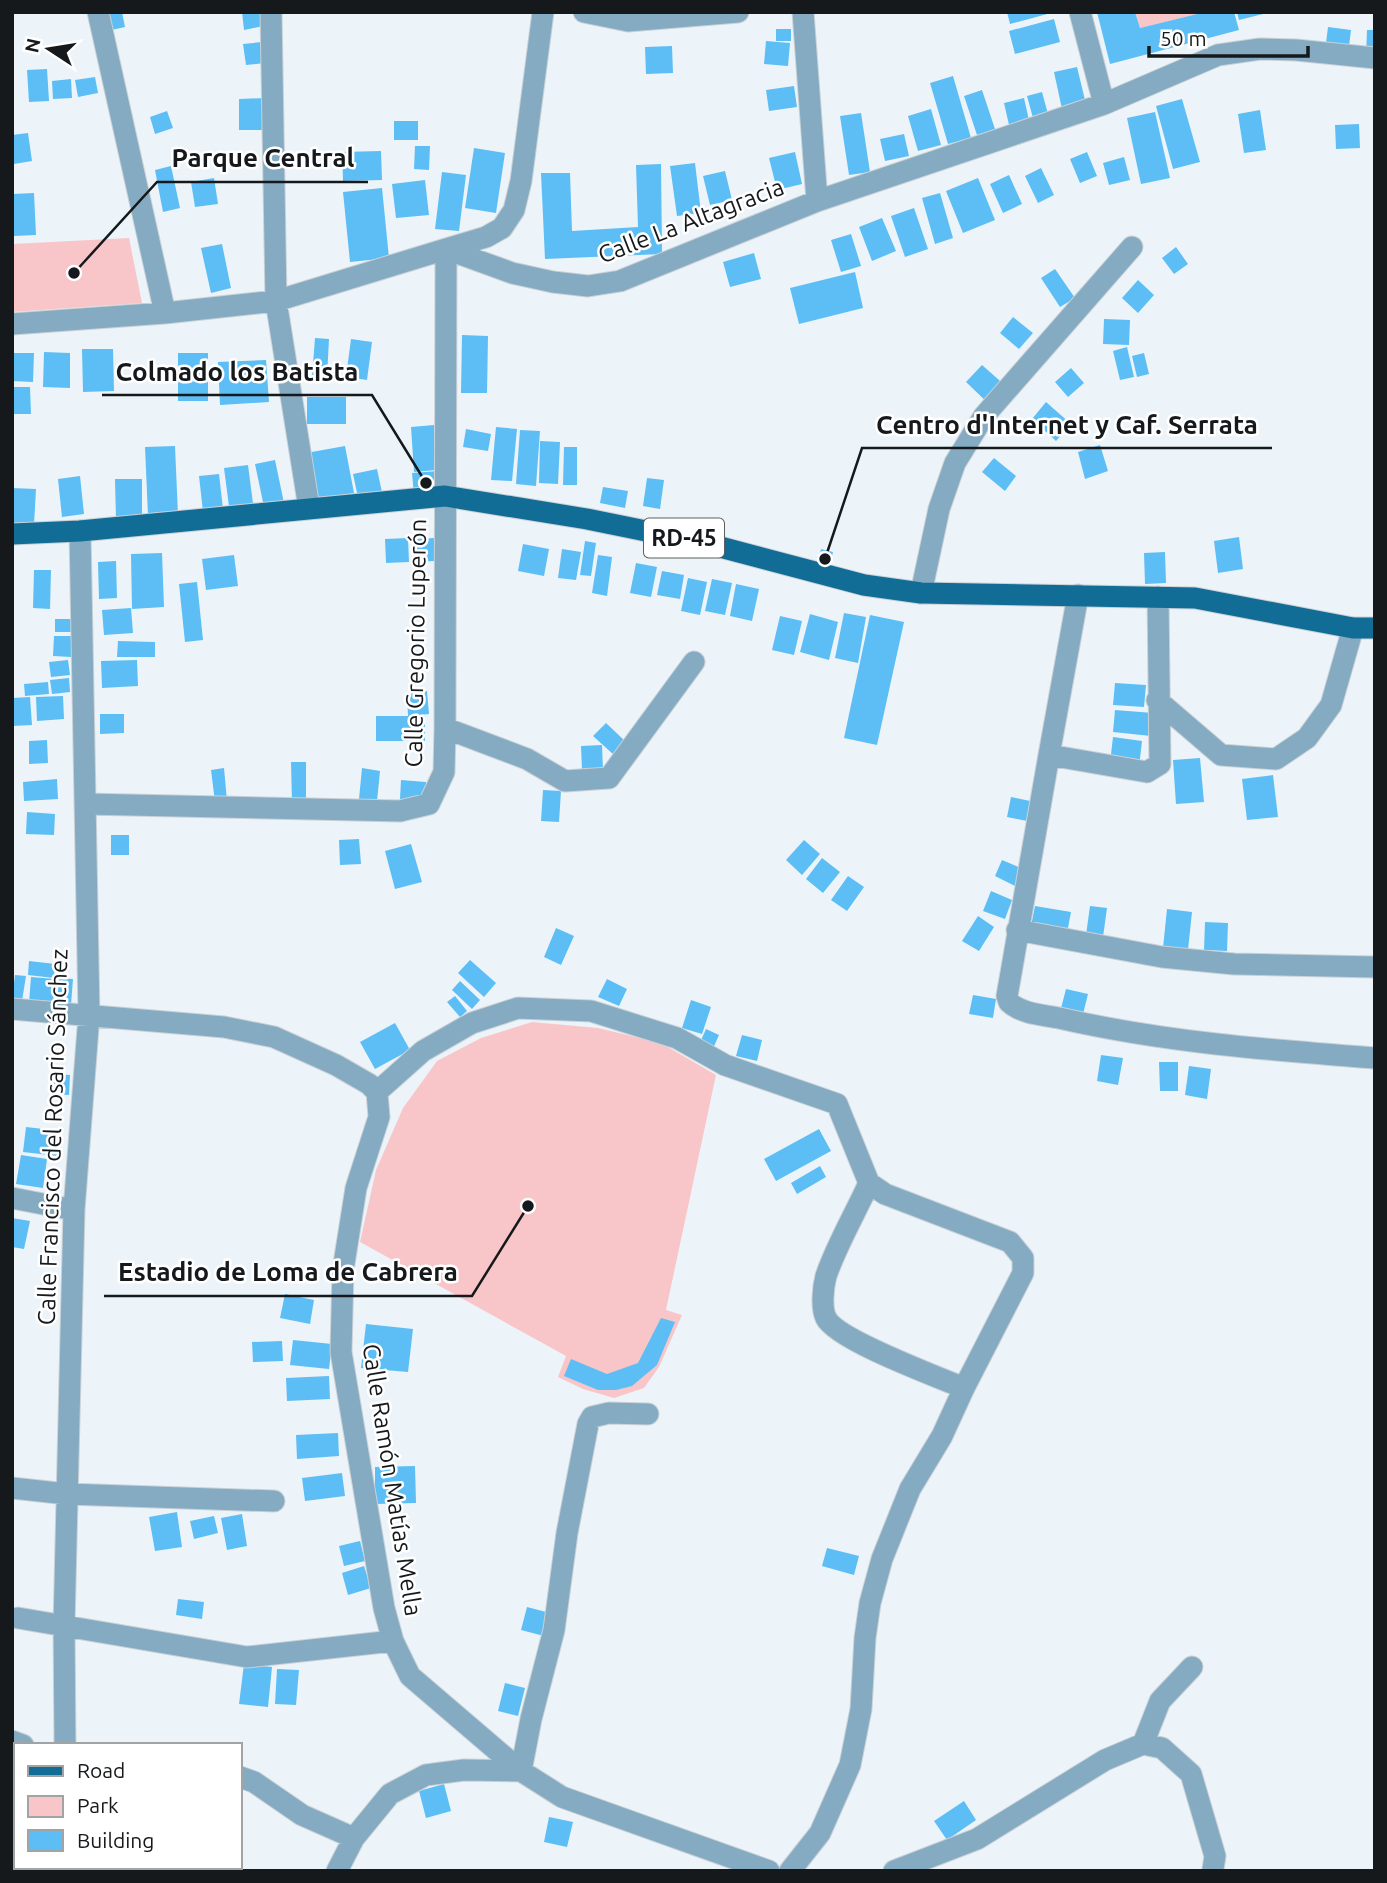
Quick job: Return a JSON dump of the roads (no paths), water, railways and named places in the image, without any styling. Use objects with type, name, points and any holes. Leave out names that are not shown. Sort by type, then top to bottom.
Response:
[{"type":"main road","name":"RD-45","points":[[12,534],[80,531],[445,496],[705,542],[864,585],[921,593],[1195,598],[1353,628],[1375,628]]},
{"type":"street","points":[[98,12],[165,313]]},
{"type":"street","points":[[271,12],[276,301],[309,508]]},
{"type":"street","points":[[12,324],[165,313],[276,301],[486,237],[502,228],[514,210],[521,181],[543,12]]},
{"type":"street","points":[[584,12],[628,21],[738,12]]},
{"type":"street","points":[[803,12],[817,201]]},
{"type":"street","points":[[1080,12],[1104,104]]},
{"type":"street","name":"Calle La Altagracia","points":[[446,249],[512,273],[554,282],[588,286],[620,281],[817,201],[1104,104],[1219,55],[1284,50],[1375,58]]},
{"type":"street","points":[[921,593],[939,509],[955,463],[984,416],[1132,247]]},
{"type":"street","name":"Calle Gregorio Luperón","points":[[85,804],[400,811],[429,804],[444,772],[446,249]]},
{"type":"street","name":"Calle Francisco del Rosario Sánchez","points":[[65,1743],[64,1626],[74,1210],[89,1015],[80,531]]},
{"type":"street","points":[[1078,595],[1007,996],[1014,1006],[1022,1010],[1105,1028],[1248,1048],[1375,1058]]},
{"type":"street","points":[[1049,755],[1147,772],[1160,764],[1157,699],[1158,597]]},
{"type":"street","points":[[1157,699],[1221,755],[1276,759],[1307,738],[1331,705],[1353,628]]},
{"type":"street","points":[[445,728],[527,759],[565,781],[609,778],[694,662]]},
{"type":"street","points":[[1017,930],[1162,957],[1222,963],[1375,967]]},
{"type":"street","points":[[12,1009],[224,1027],[274,1037],[336,1065],[369,1083],[377,1092],[423,1051],[471,1023],[518,1008],[591,1011],[677,1038],[725,1065],[837,1104],[869,1184],[885,1194],[1010,1242],[1023,1258],[1023,1273],[942,1436],[910,1489],[882,1559],[870,1603],[861,1709],[850,1765],[820,1833],[790,1871]]},
{"type":"street","name":"Calle Ramón Matías Mella","points":[[377,1092],[379,1117],[355,1188],[342,1270],[341,1352],[384,1608],[393,1641],[410,1676],[521,1771],[562,1797],[769,1871]]},
{"type":"street","points":[[869,1184],[825,1278],[823,1304],[827,1320],[841,1333],[888,1357],[964,1388]]},
{"type":"street","points":[[12,1198],[74,1210]]},
{"type":"street","points":[[337,1871],[355,1838],[390,1794],[426,1775],[464,1770],[521,1771],[531,1719],[554,1630],[567,1532],[587,1424],[592,1417],[609,1413],[649,1414]]},
{"type":"street","points":[[12,1488],[67,1494],[274,1501]]},
{"type":"street","points":[[18,1618],[247,1657],[393,1641]]},
{"type":"street","points":[[1143,1744],[1160,1701],[1192,1667]]},
{"type":"street","points":[[894,1871],[976,1839],[1105,1760],[1143,1744],[1162,1748],[1191,1774],[1215,1856],[1213,1869]]},
{"type":"street","points":[[242,1778],[254,1782],[302,1815],[355,1838]]},
{"type":"place","name":"Parque Central","points":[[74,273]]},
{"type":"place","name":"Colmado los Batista","points":[[426,483]]},
{"type":"place","name":"Centro d'Internet y Caf. Serrata","points":[[825,559]]},
{"type":"place","name":"Estadio de Loma de Cabrera","points":[[528,1206]]}]
